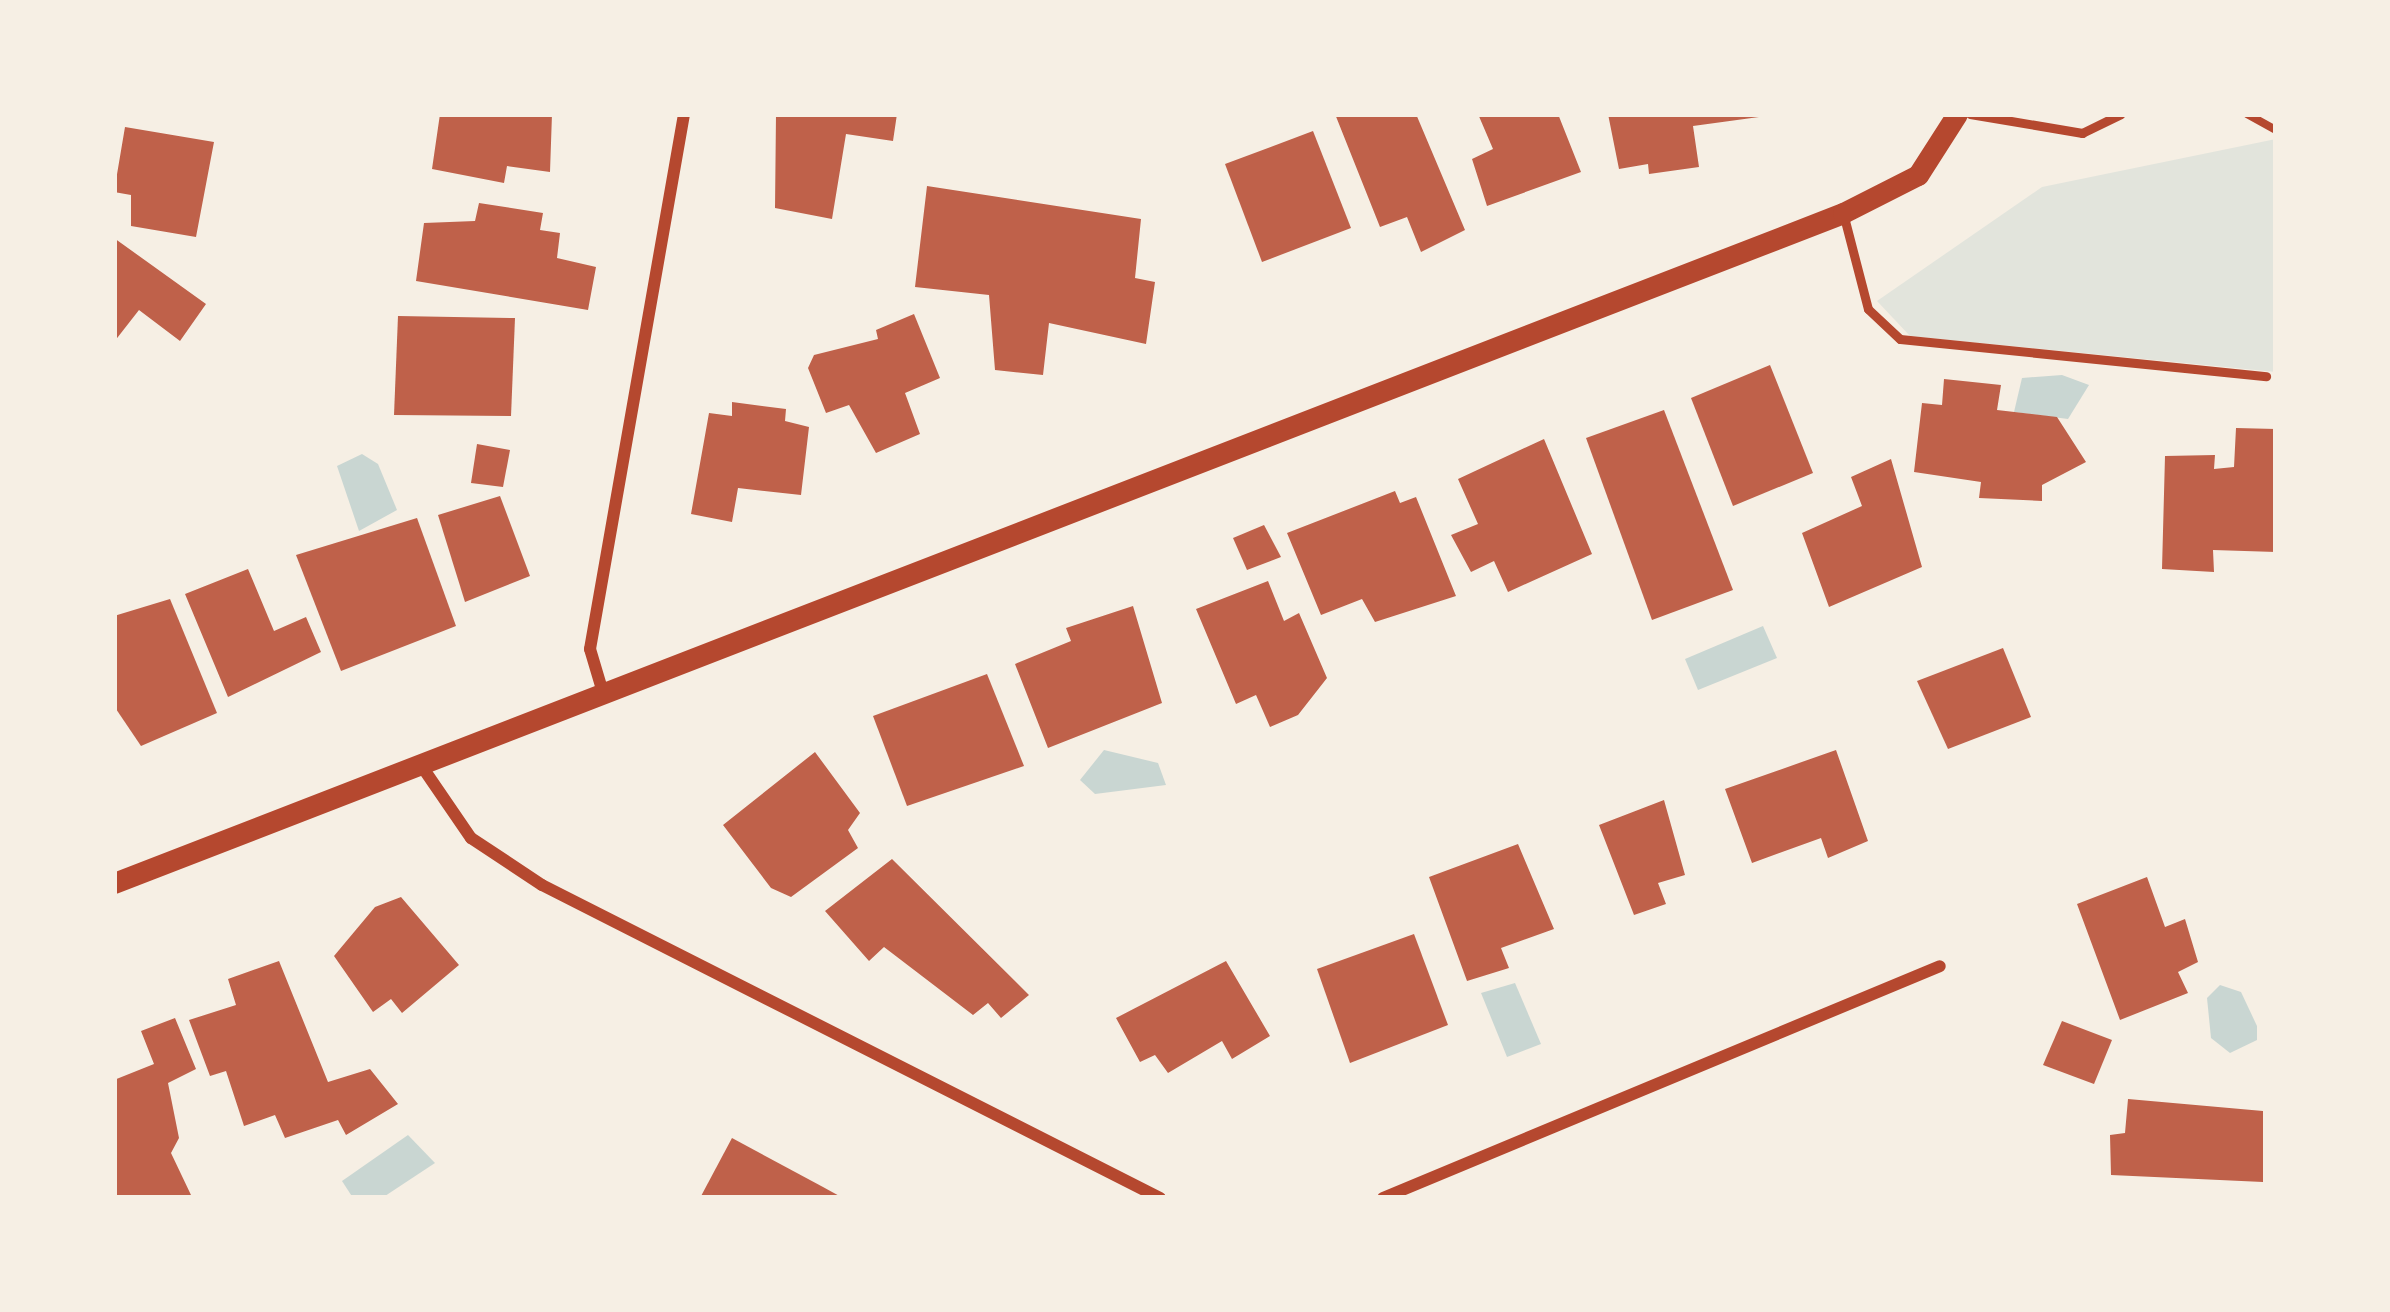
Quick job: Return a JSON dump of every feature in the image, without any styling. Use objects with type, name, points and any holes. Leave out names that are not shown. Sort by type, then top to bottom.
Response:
[{"type":"street","points":[[604,697],[590,649],[684,114]]},
{"type":"street","points":[[114,883],[423,768],[1843,213],[1898,189],[1935,155],[1957,114]]},
{"type":"street","points":[[423,768],[471,838],[542,885],[1160,1198]]},
{"type":"street","points":[[1383,1198],[1940,966]]},
{"type":"lane","points":[[1970,114],[2082,133],[2121,114]]},
{"type":"lane","points":[[1843,213],[1868,309],[1900,339],[2266,376]]},
{"type":"path","points":[[2247,114],[2276,130]]},
{"type":"shaded area","points":[[2276,139],[2276,372],[1910,336],[1877,301],[2042,187]]},
{"type":"shaded area","points":[[2062,375],[2089,385],[2068,419],[2014,412],[2022,378]]},
{"type":"shaded area","points":[[362,454],[378,464],[397,510],[359,531],[337,466]]},
{"type":"shaded area","points":[[1763,626],[1777,658],[1698,690],[1685,659]]},
{"type":"shaded area","points":[[1104,750],[1158,763],[1166,785],[1095,794],[1080,780]]},
{"type":"shaded area","points":[[1515,983],[1541,1044],[1507,1057],[1481,993]]},
{"type":"shaded area","points":[[2220,985],[2241,992],[2257,1026],[2257,1040],[2230,1053],[2211,1038],[2207,998]]},
{"type":"shaded area","points":[[408,1135],[435,1163],[382,1198],[353,1198],[342,1181]]},
{"type":"building","points":[[440,114],[552,114],[550,172],[507,166],[504,183],[432,169]]},
{"type":"building","points":[[776,114],[897,114],[893,141],[846,134],[832,219],[775,208]]},
{"type":"building","points":[[1335,114],[1416,114],[1465,230],[1421,252],[1407,217],[1380,227]]},
{"type":"building","points":[[1478,114],[1558,114],[1581,172],[1487,206],[1472,159],[1493,149]]},
{"type":"building","points":[[1608,114],[1759,117],[1693,126],[1699,167],[1649,174],[1648,164],[1619,169]]},
{"type":"building","points":[[125,127],[214,142],[196,237],[131,226],[131,195],[114,192]]},
{"type":"building","points":[[1313,131],[1351,228],[1262,262],[1225,164]]},
{"type":"building","points":[[927,186],[1141,219],[1135,278],[1155,282],[1146,344],[1049,323],[1043,375],[995,370],[989,295],[915,287]]},
{"type":"building","points":[[479,203],[543,213],[540,230],[560,233],[557,258],[596,267],[588,310],[416,281],[424,223],[475,221]]},
{"type":"building","points":[[114,238],[206,304],[180,341],[139,310],[114,342]]},
{"type":"building","points":[[914,314],[940,378],[905,393],[920,434],[876,453],[849,405],[826,413],[808,368],[814,355],[878,339],[876,330]]},
{"type":"building","points":[[398,316],[515,318],[511,416],[394,415]]},
{"type":"building","points":[[1770,365],[1813,473],[1733,506],[1691,398]]},
{"type":"building","points":[[1944,379],[2001,385],[1997,410],[2057,417],[2086,462],[2042,485],[2042,501],[1979,498],[1981,482],[1914,472],[1922,403],[1942,405]]},
{"type":"building","points":[[732,402],[786,409],[785,421],[809,427],[801,495],[738,488],[732,522],[691,514],[709,413],[732,416]]},
{"type":"building","points":[[1664,410],[1733,590],[1652,620],[1586,438]]},
{"type":"building","points":[[2236,428],[2276,429],[2276,552],[2213,550],[2214,572],[2162,569],[2165,456],[2215,455],[2214,469],[2234,467]]},
{"type":"building","points":[[1544,439],[1592,554],[1508,592],[1494,561],[1471,572],[1451,535],[1478,524],[1458,479]]},
{"type":"building","points":[[477,444],[510,450],[503,487],[471,483]]},
{"type":"building","points":[[1891,459],[1922,567],[1829,607],[1802,533],[1862,506],[1851,477]]},
{"type":"building","points":[[1395,491],[1400,503],[1416,497],[1456,596],[1375,622],[1362,599],[1321,615],[1287,533]]},
{"type":"building","points":[[500,496],[530,576],[465,602],[438,515]]},
{"type":"building","points":[[417,518],[456,626],[341,671],[296,555]]},
{"type":"building","points":[[1264,525],[1281,557],[1247,570],[1233,538]]},
{"type":"building","points":[[248,569],[274,631],[306,617],[321,652],[228,697],[185,594]]},
{"type":"building","points":[[1268,581],[1284,621],[1299,613],[1327,678],[1298,715],[1270,727],[1256,695],[1236,704],[1196,609]]},
{"type":"building","points":[[170,599],[217,713],[141,746],[114,706],[114,616]]},
{"type":"building","points":[[1133,606],[1162,703],[1048,748],[1015,664],[1071,641],[1066,628]]},
{"type":"building","points":[[2003,648],[2031,717],[1948,749],[1917,681]]},
{"type":"building","points":[[987,674],[1024,766],[907,806],[873,716]]},
{"type":"building","points":[[1836,750],[1868,841],[1828,858],[1821,838],[1752,863],[1725,789]]},
{"type":"building","points":[[815,752],[860,813],[848,830],[858,848],[791,897],[771,888],[723,825]]},
{"type":"building","points":[[1664,800],[1685,875],[1658,883],[1666,904],[1634,915],[1599,825]]},
{"type":"building","points":[[1518,844],[1554,929],[1501,948],[1509,968],[1467,981],[1429,877]]},
{"type":"building","points":[[892,859],[1029,995],[1001,1018],[988,1003],[973,1015],[884,947],[869,961],[825,911]]},
{"type":"building","points":[[2147,877],[2165,927],[2185,919],[2198,962],[2178,972],[2188,993],[2120,1020],[2077,904]]},
{"type":"building","points":[[401,897],[459,965],[402,1013],[391,999],[373,1012],[334,956],[375,907]]},
{"type":"building","points":[[1414,934],[1448,1025],[1350,1063],[1317,969]]},
{"type":"building","points":[[279,961],[328,1082],[370,1069],[398,1104],[346,1135],[338,1120],[285,1138],[275,1115],[244,1126],[226,1071],[210,1076],[189,1020],[236,1005],[228,979]]},
{"type":"building","points":[[1226,961],[1270,1036],[1232,1059],[1222,1041],[1168,1073],[1155,1055],[1140,1062],[1116,1018]]},
{"type":"building","points":[[175,1018],[196,1069],[168,1083],[179,1138],[171,1153],[191,1195],[114,1198],[114,1080],[154,1064],[141,1031]]},
{"type":"building","points":[[2062,1021],[2112,1040],[2094,1084],[2043,1065]]},
{"type":"building","points":[[2128,1099],[2263,1111],[2263,1182],[2111,1175],[2110,1135],[2125,1133]]},
{"type":"building","points":[[732,1138],[823,1187],[843,1198],[700,1198]]}]
